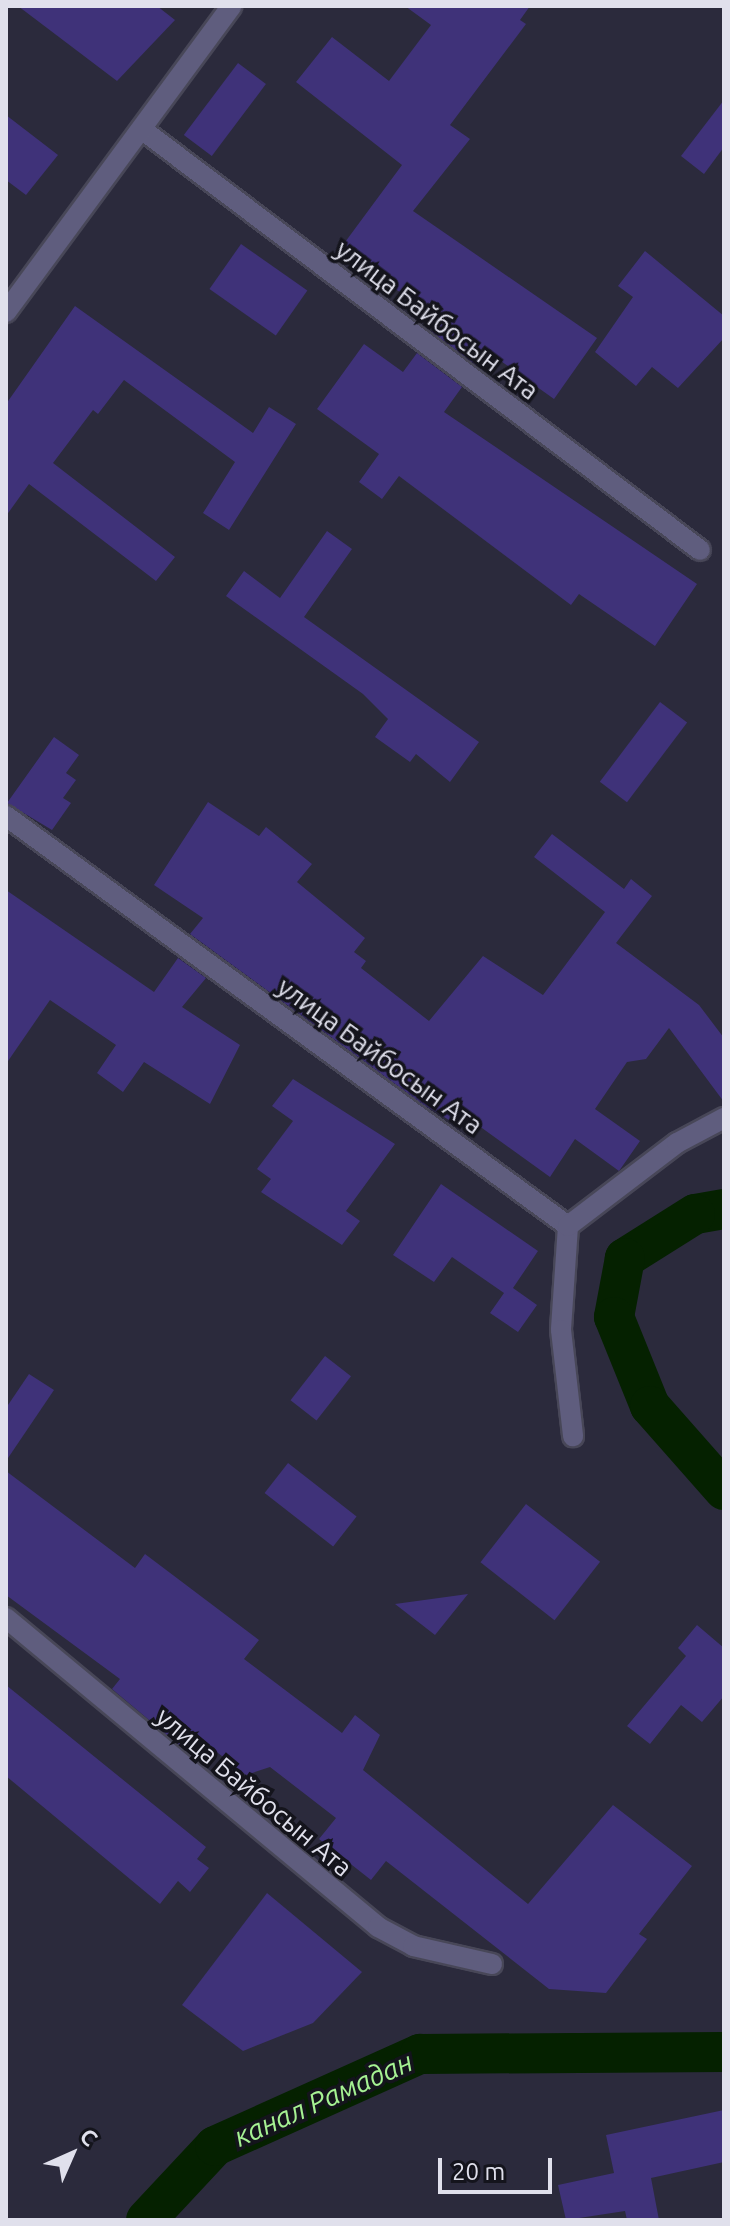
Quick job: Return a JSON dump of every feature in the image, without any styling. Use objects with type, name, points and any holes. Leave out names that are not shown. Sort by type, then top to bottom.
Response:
[{"type":"street","points":[[6,312],[144,131],[232,6]]},
{"type":"street","name":"улица Байбосын Ата","points":[[144,131],[700,550]]},
{"type":"street","name":"улица Байбосын Ата","points":[[6,816],[568,1226]]},
{"type":"street","points":[[573,1436],[561,1330],[568,1226],[677,1143],[724,1118]]},
{"type":"street","name":"улица Байбосын Ата","points":[[6,1618],[378,1927],[413,1946],[492,1964]]},
{"type":"building","points":[[18,6],[157,6],[175,20],[117,81]]},
{"type":"building","points":[[405,6],[530,6],[520,20],[526,24],[450,125],[470,139],[413,211],[597,338],[554,399],[498,359],[490,369],[476,365],[432,332],[442,318],[337,253],[402,165],[296,82],[332,37],[389,81],[431,25]]},
{"type":"building","points":[[238,63],[266,84],[212,156],[184,135]]},
{"type":"building","points":[[724,100],[724,147],[704,174],[681,156]]},
{"type":"building","points":[[6,115],[58,155],[26,195],[6,180]]},
{"type":"building","points":[[241,244],[307,290],[276,336],[209,289]]},
{"type":"building","points":[[645,251],[724,316],[724,338],[678,388],[652,367],[636,386],[595,352],[633,297],[618,286]]},
{"type":"building","points":[[75,306],[253,433],[269,407],[296,424],[229,530],[203,513],[235,462],[124,380],[98,414],[93,410],[53,463],[175,557],[156,581],[29,484],[6,516],[6,404]]},
{"type":"building","points":[[364,344],[403,372],[417,353],[462,387],[444,412],[697,584],[655,646],[579,594],[571,605],[399,476],[382,499],[359,482],[379,454],[317,409]]},
{"type":"building","points":[[327,531],[352,549],[304,617],[479,742],[450,782],[416,754],[410,762],[375,737],[388,719],[363,694],[226,596],[244,571],[280,598]]},
{"type":"building","points":[[660,702],[687,722],[627,802],[600,782]]},
{"type":"building","points":[[54,737],[79,755],[66,773],[76,780],[63,798],[71,803],[52,830],[7,803]]},
{"type":"building","points":[[208,802],[259,836],[266,827],[312,864],[297,882],[365,938],[354,952],[366,961],[361,968],[429,1021],[483,956],[543,995],[605,912],[534,857],[552,834],[624,889],[631,879],[652,896],[616,943],[699,1005],[724,1038],[724,1102],[669,1028],[646,1059],[627,1062],[595,1109],[640,1141],[619,1171],[575,1139],[550,1177],[457,1110],[449,1120],[190,934],[203,918],[154,885]]},
{"type":"building","points":[[6,890],[154,992],[178,958],[206,978],[182,1007],[240,1045],[210,1104],[144,1062],[123,1092],[97,1073],[116,1045],[50,1000],[6,1064]]},
{"type":"building","points":[[293,1079],[395,1144],[346,1211],[360,1221],[342,1245],[261,1192],[271,1179],[257,1169],[293,1121],[272,1106]]},
{"type":"building","points":[[441,1184],[538,1251],[513,1288],[537,1305],[518,1332],[490,1313],[504,1293],[452,1257],[434,1282],[393,1255]]},
{"type":"building","points":[[325,1356],[351,1376],[317,1420],[291,1400]]},
{"type":"building","points":[[29,1374],[54,1390],[6,1461],[6,1408]]},
{"type":"building","points":[[288,1463],[357,1517],[333,1547],[265,1493]]},
{"type":"building","points":[[6,1471],[135,1568],[145,1554],[259,1640],[244,1659],[342,1733],[355,1715],[380,1735],[363,1770],[528,1904],[613,1805],[692,1866],[639,1934],[647,1939],[606,1993],[549,1989],[386,1861],[371,1880],[319,1839],[336,1818],[270,1767],[246,1775],[190,1731],[179,1745],[112,1689],[120,1679],[6,1595]]},
{"type":"building","points":[[526,1504],[600,1562],[555,1620],[480,1562]]},
{"type":"building","points":[[468,1594],[435,1635],[395,1604]]},
{"type":"building","points":[[697,1625],[724,1648],[724,1696],[702,1722],[681,1705],[650,1744],[627,1726],[686,1656],[678,1648]]},
{"type":"building","points":[[6,1685],[206,1847],[197,1859],[209,1868],[190,1892],[178,1881],[160,1904],[6,1776]]},
{"type":"building","points":[[267,1893],[362,1972],[313,2023],[243,2051],[182,2005]]},
{"type":"building","points":[[724,2110],[724,2162],[651,2178],[659,2220],[627,2220],[625,2211],[566,2220],[558,2185],[614,2173],[606,2135]]},
{"type":"waterway","name":"канал Рамадан","points":[[724,1209],[695,1214],[625,1258],[614,1317],[650,1406],[724,1490]]},
{"type":"waterway","name":"канал Рамадан","points":[[146,2220],[215,2146],[420,2054],[724,2052]]}]
